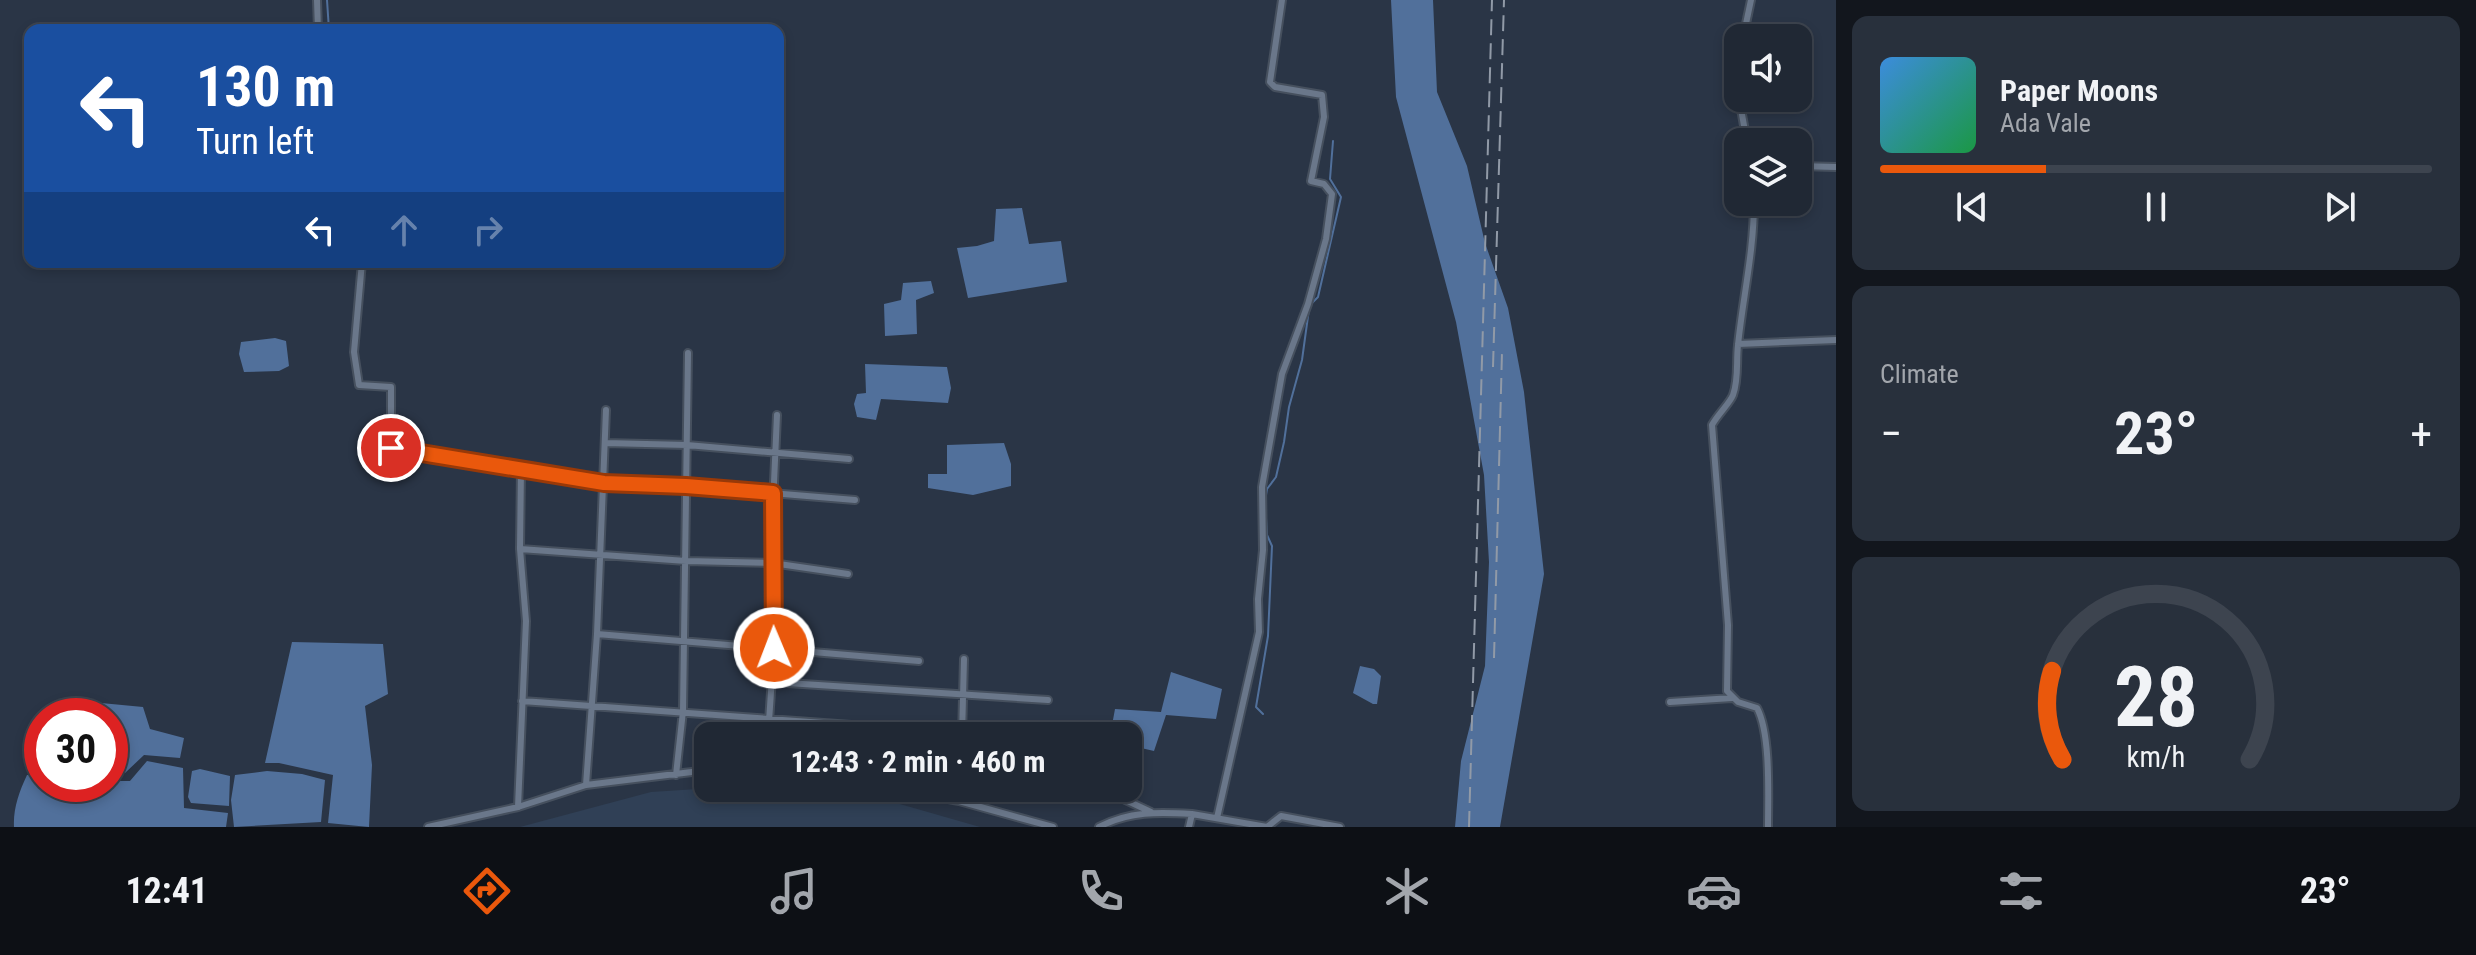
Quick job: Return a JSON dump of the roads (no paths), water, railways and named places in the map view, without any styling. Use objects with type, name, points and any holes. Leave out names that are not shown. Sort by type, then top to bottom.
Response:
[{"type":"street","points":[[317,0],[318,24]]},
{"type":"street","points":[[1217,818],[1259,632],[1262,487],[1279,388],[1326,239],[1332,194],[1324,184],[1311,181],[1324,117],[1322,95],[1275,87],[1270,82],[1282,0]]},
{"type":"street","points":[[1746,24],[1751,0]]},
{"type":"street","points":[[1812,166],[1836,167]]},
{"type":"street","points":[[1732,698],[1727,691],[1728,625],[1712,425],[1719,410],[1732,398],[1749,281],[1753,216]]},
{"type":"street","points":[[361,268],[354,352],[359,385],[391,387],[391,448],[604,483],[686,486],[855,500]]},
{"type":"street","points":[[1738,344],[1836,340]]},
{"type":"street","points":[[676,775],[683,711],[688,353]]},
{"type":"street","points":[[586,785],[597,634],[606,410]]},
{"type":"street","points":[[769,720],[774,648],[772,563],[777,415]]},
{"type":"street","points":[[605,443],[687,445],[849,459]]},
{"type":"street","points":[[518,807],[526,621],[520,549],[521,468]]},
{"type":"street","points":[[520,549],[686,561],[772,563],[848,574]]},
{"type":"street","points":[[597,634],[919,661]]},
{"type":"street","points":[[962,722],[964,659]]},
{"type":"street","points":[[772,682],[1048,700]]},
{"type":"street","points":[[1670,702],[1732,698],[1757,708],[1762,718],[1768,778],[1768,827]]},
{"type":"street","points":[[522,701],[797,722]]},
{"type":"street","points":[[428,827],[518,807],[586,785],[694,772]]},
{"type":"street","points":[[963,802],[1053,827]]},
{"type":"street","points":[[1130,802],[1151,812]]},
{"type":"street","points":[[1099,827],[1115,818],[1151,812],[1192,814],[1217,818],[1230,824],[1267,827],[1281,816],[1309,824],[1340,827]]},
{"type":"street","points":[[1189,827],[1192,814]]},
{"type":"water","points":[[1391,0],[1433,0],[1437,92],[1467,166],[1485,243],[1508,308],[1524,392],[1544,574],[1500,827],[1455,827],[1461,761],[1485,666],[1489,562],[1484,475],[1456,322],[1396,97]]},
{"type":"water","points":[[1022,208],[1029,244],[1061,241],[1067,282],[968,298],[957,248],[994,241],[996,209]]},
{"type":"water","points":[[931,281],[934,293],[916,300],[917,334],[885,336],[884,304],[901,300],[903,283]]},
{"type":"water","points":[[275,338],[286,341],[289,366],[279,371],[244,372],[239,354],[241,342]]},
{"type":"water","points":[[865,364],[947,367],[951,388],[948,403],[881,399],[876,420],[857,417],[854,404],[857,394],[866,393]]},
{"type":"water","points":[[1004,443],[1011,464],[1011,486],[973,495],[928,488],[928,474],[947,474],[947,445]]},
{"type":"water","points":[[292,642],[383,644],[388,694],[365,706],[372,765],[369,827],[328,823],[333,775],[279,763],[265,763]]},
{"type":"water","points":[[1360,666],[1374,669],[1381,676],[1377,704],[1353,693]]},
{"type":"water","points":[[1171,672],[1222,689],[1216,719],[1166,715],[1154,751],[1142,748],[1142,722],[1113,722],[1115,709],[1161,712]]},
{"type":"water","points":[[128,706],[143,707],[150,729],[184,738],[180,758],[144,755],[128,770]]},
{"type":"water","points":[[147,761],[183,768],[184,808],[228,813],[226,827],[14,827],[14,814],[24,783],[24,802],[128,802],[130,781]]},
{"type":"water","points":[[200,769],[230,776],[229,806],[191,803],[188,797],[192,771]]},
{"type":"water","points":[[267,771],[302,774],[325,780],[321,822],[234,827],[231,800],[235,775]]},
{"type":"waterway","points":[[327,0],[329,24]]},
{"type":"waterway","points":[[1311,304],[1318,297],[1341,197],[1330,179],[1333,141]]},
{"type":"waterway","points":[[1263,714],[1256,707],[1268,636],[1272,546],[1267,535],[1265,501],[1267,489],[1276,477],[1289,407],[1302,360],[1309,309]]},
{"type":"railway","points":[[1469,827],[1492,0]]},
{"type":"railway","points":[[1493,367],[1504,0]]},
{"type":"railway","points":[[1494,658],[1502,352]]}]
